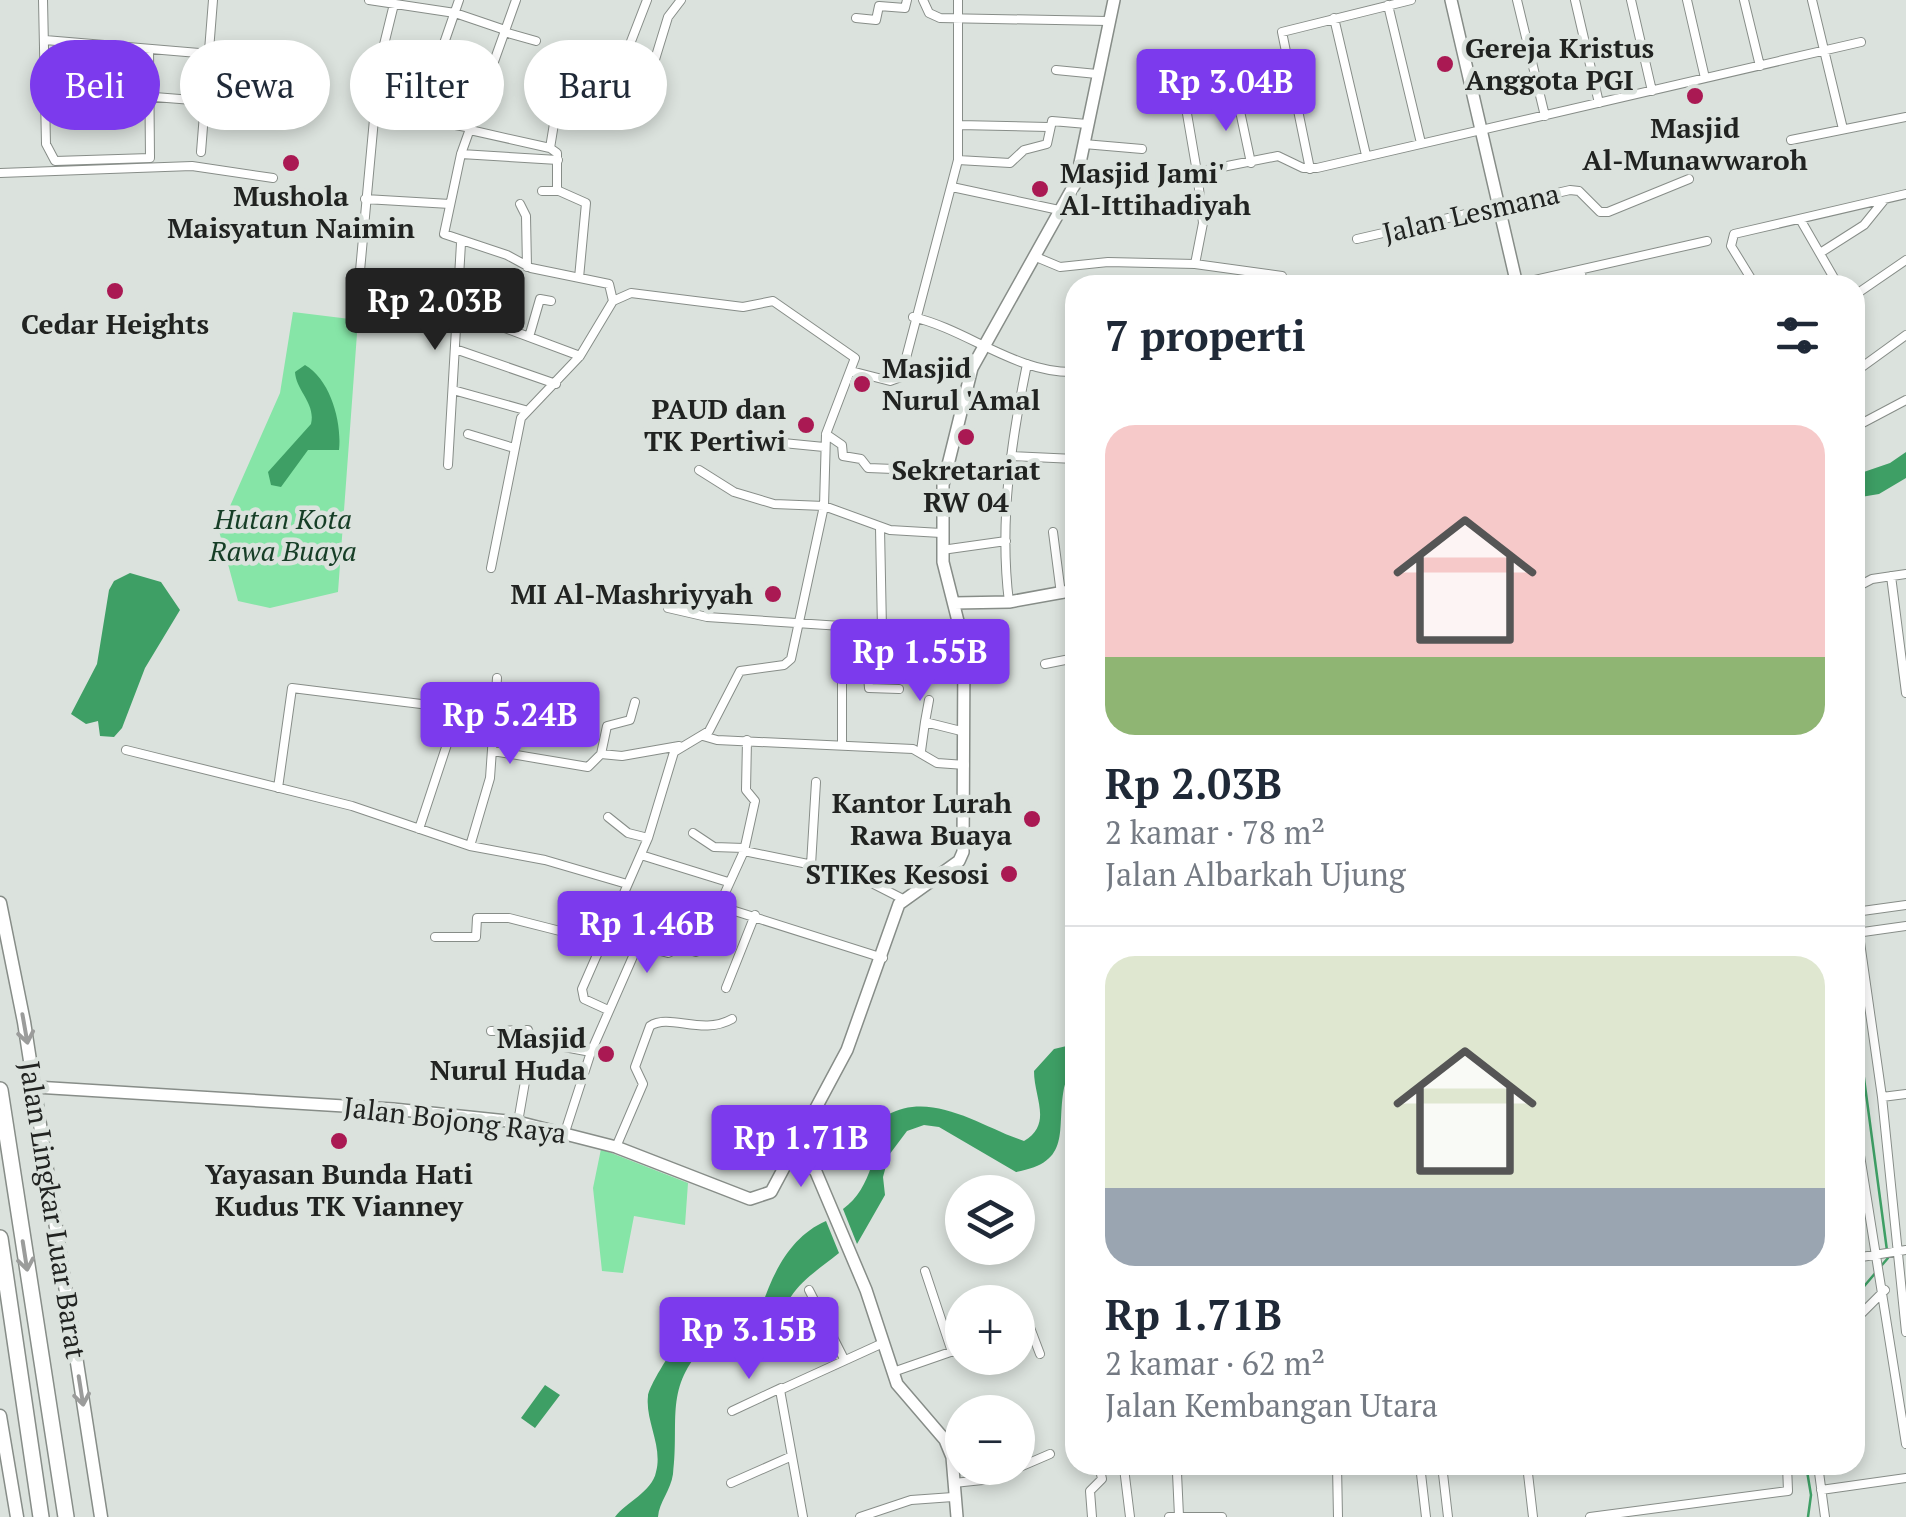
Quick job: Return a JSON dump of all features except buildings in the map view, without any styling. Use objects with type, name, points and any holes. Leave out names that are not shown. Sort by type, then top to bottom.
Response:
[{"type":"highway","points":[[0,1090],[66,1517]]},
{"type":"highway","points":[[0,1238],[41,1517]]},
{"type":"main road","name":"Jalan Lingkar Luar Barat","points":[[0,904],[35,1087],[101,1517]]},
{"type":"main road","points":[[0,1416],[17,1517]]},
{"type":"street","points":[[43,0],[44,40]]},
{"type":"street","points":[[211,40],[213,0]]},
{"type":"street","points":[[369,0],[418,3],[533,40]]},
{"type":"street","points":[[446,40],[459,0]]},
{"type":"street","points":[[502,40],[516,0]]},
{"type":"street","points":[[632,40],[648,0]]},
{"type":"street","points":[[550,148],[560,87],[646,81],[668,18],[681,0]]},
{"type":"street","points":[[856,18],[876,20],[879,6],[905,8],[907,0]]},
{"type":"street","points":[[922,0],[932,15],[1108,21]]},
{"type":"street","points":[[852,371],[899,380],[958,160],[958,0]]},
{"type":"street","points":[[693,832],[714,848],[744,850],[870,878],[903,898],[959,861],[966,823],[962,634],[942,550],[946,471],[972,368],[1062,211],[1084,144],[1114,0]]},
{"type":"street","points":[[1310,168],[1282,32],[1411,0]]},
{"type":"street","points":[[1450,0],[1513,275]]},
{"type":"street","points":[[1517,0],[1544,116]]},
{"type":"street","points":[[1575,0],[1599,103]]},
{"type":"street","points":[[1631,0],[1652,91]]},
{"type":"street","points":[[1687,0],[1706,78]]},
{"type":"street","points":[[1744,0],[1760,66]]},
{"type":"street","points":[[1812,0],[1843,129]]},
{"type":"street","points":[[385,40],[394,4]]},
{"type":"street","points":[[1388,6],[1421,143]]},
{"type":"street","points":[[1334,18],[1366,156]]},
{"type":"street","points":[[1198,172],[1278,156],[1310,168],[1861,42]]},
{"type":"street","points":[[1056,70],[1097,74]]},
{"type":"street","points":[[1237,97],[1251,163]]},
{"type":"street","points":[[1184,102],[1198,172],[1202,222],[1195,264]]},
{"type":"street","points":[[1791,140],[1906,116]]},
{"type":"street","points":[[958,160],[1010,163],[1024,150],[1047,144],[1048,127],[1055,120],[1087,124]]},
{"type":"street","points":[[959,125],[1048,127]]},
{"type":"street","points":[[47,130],[48,154],[56,162],[150,158],[150,130]]},
{"type":"street","points":[[201,152],[203,130]]},
{"type":"street","points":[[372,130],[357,316],[505,328],[580,356]]},
{"type":"street","points":[[470,130],[444,234],[507,254],[526,266],[609,284],[613,301]]},
{"type":"street","points":[[474,130],[550,148],[558,160],[557,191]]},
{"type":"street","points":[[1084,144],[1142,149]]},
{"type":"street","points":[[461,154],[558,160]]},
{"type":"street","points":[[0,172],[192,166],[273,178]]},
{"type":"street","name":"Jalan Lesmana","points":[[1357,238],[1570,190],[1579,191],[1600,212],[1608,212],[1689,179]]},
{"type":"street","points":[[952,188],[1062,211]]},
{"type":"street","points":[[542,191],[557,191],[586,205],[580,278]]},
{"type":"street","points":[[1749,275],[1731,246],[1734,234],[1906,194]]},
{"type":"street","points":[[364,199],[450,204]]},
{"type":"street","points":[[1820,253],[1864,225],[1885,199]]},
{"type":"street","points":[[520,204],[526,216],[526,266]]},
{"type":"street","points":[[1800,219],[1832,275]]},
{"type":"street","points":[[1558,275],[1708,241]]},
{"type":"street","points":[[448,465],[462,242]]},
{"type":"street","points":[[1036,257],[1060,266],[1108,262],[1195,264],[1275,275]]},
{"type":"street","points":[[1865,288],[1906,260]]},
{"type":"street","points":[[1580,270],[1581,275]]},
{"type":"street","points":[[491,568],[525,410],[556,384],[580,356],[613,301],[631,293],[748,307],[769,301],[782,304],[854,356],[852,371],[838,395],[826,434],[824,506],[788,663],[740,671],[700,737]]},
{"type":"street","points":[[530,337],[540,299],[550,300]]},
{"type":"street","points":[[913,317],[952,328],[1027,364],[1065,370]]},
{"type":"street","points":[[1865,365],[1906,335]]},
{"type":"street","points":[[454,350],[556,384]]},
{"type":"street","points":[[1009,602],[1006,541],[1011,456],[1027,364]]},
{"type":"street","points":[[452,390],[525,410]]},
{"type":"street","points":[[1865,422],[1906,400]]},
{"type":"street","points":[[468,434],[514,448]]},
{"type":"street","points":[[826,434],[842,445],[843,456],[862,458],[868,468],[946,471]]},
{"type":"street","points":[[783,443],[824,447]]},
{"type":"street","points":[[1011,456],[1065,459]]},
{"type":"street","points":[[700,470],[734,492],[774,504],[824,506],[880,528],[941,533]]},
{"type":"street","points":[[880,528],[882,630]]},
{"type":"street","points":[[1054,532],[1061,594]]},
{"type":"street","points":[[942,550],[1006,541]]},
{"type":"street","points":[[1865,585],[1906,574]]},
{"type":"street","points":[[1891,576],[1906,693]]},
{"type":"street","points":[[954,604],[1009,602],[1065,593]]},
{"type":"street","points":[[668,608],[707,617],[962,634]]},
{"type":"street","points":[[842,628],[842,745]]},
{"type":"street","points":[[864,629],[868,688],[899,689]]},
{"type":"street","points":[[1045,664],[1065,660]]},
{"type":"street","points":[[470,846],[482,814],[493,751],[496,678]]},
{"type":"street","points":[[278,788],[292,688],[421,704],[494,727]]},
{"type":"street","points":[[920,751],[929,700]]},
{"type":"street","points":[[493,751],[588,767],[602,754],[607,726],[630,720],[635,702]]},
{"type":"street","points":[[419,829],[456,714]]},
{"type":"street","points":[[925,722],[965,732]]},
{"type":"street","points":[[602,754],[622,756],[679,746],[700,737],[920,751],[937,762],[965,765]]},
{"type":"street","points":[[564,1132],[591,1052],[638,945],[668,953],[681,947],[696,952],[719,906],[744,850],[755,801],[746,790],[747,740]]},
{"type":"street","points":[[608,1010],[582,994],[604,934],[648,838],[679,746]]},
{"type":"street","points":[[126,750],[278,788],[470,846],[545,860],[626,884]]},
{"type":"street","points":[[811,865],[816,782]]},
{"type":"street","points":[[608,817],[628,834],[648,838]]},
{"type":"street","points":[[640,855],[728,882]]},
{"type":"street","points":[[614,912],[663,927],[684,896]]},
{"type":"street","name":"Jalan Bojong Raya","points":[[35,1087],[392,1109],[518,1122],[616,1147],[758,1200],[770,1192],[797,1149],[847,1050],[903,898]]},
{"type":"street","points":[[719,906],[883,958]]},
{"type":"street","points":[[1865,910],[1906,906]]},
{"type":"street","points":[[726,988],[754,915]]},
{"type":"street","points":[[435,937],[476,936],[477,918],[560,931],[571,922],[604,934]]},
{"type":"street","points":[[1865,931],[1906,926]]},
{"type":"street","points":[[1865,985],[1882,1097],[1906,1332]]},
{"type":"street","points":[[616,1147],[643,1084],[635,1069],[650,1026],[659,1022],[711,1029],[732,1019]]},
{"type":"street","points":[[491,1031],[528,1030],[532,1041],[591,1052]]},
{"type":"street","points":[[518,1122],[527,1070]]},
{"type":"street","points":[[1882,1097],[1906,1094]]},
{"type":"street","points":[[797,1149],[812,1165],[850,1252],[904,1394],[945,1440]]},
{"type":"street","points":[[1865,1181],[1906,1444]]},
{"type":"street","points":[[1865,1257],[1899,1251]]},
{"type":"street","points":[[925,1271],[945,1331]]},
{"type":"street","points":[[1865,1309],[1884,1288]]},
{"type":"street","points":[[809,1290],[844,1358]]},
{"type":"street","points":[[1035,1342],[1040,1354]]},
{"type":"street","points":[[732,1410],[883,1343]]},
{"type":"street","points":[[893,1372],[945,1354]]},
{"type":"street","points":[[781,1388],[785,1407],[781,1415],[803,1517]]},
{"type":"street","points":[[1035,1460],[1050,1454]]},
{"type":"street","points":[[731,1483],[792,1456]]},
{"type":"street","points":[[1092,1517],[1090,1492],[1101,1475]]},
{"type":"street","points":[[1125,1475],[1130,1517]]},
{"type":"street","points":[[1177,1475],[1179,1516]]},
{"type":"street","points":[[1337,1475],[1338,1517]]},
{"type":"street","points":[[1421,1475],[1426,1517]]},
{"type":"street","points":[[1443,1475],[1448,1517]]},
{"type":"street","points":[[1528,1475],[1533,1517]]},
{"type":"street","points":[[1590,1517],[1788,1491],[1787,1475]]},
{"type":"street","points":[[1819,1475],[1825,1517]]},
{"type":"street","points":[[1821,1490],[1906,1478]]},
{"type":"street","points":[[954,1485],[957,1517]]},
{"type":"street","points":[[860,1517],[911,1500],[952,1497]]},
{"type":"street","points":[[1170,1517],[1222,1517]]},
{"type":"green space","name":"Hutan Kota Rawa Buaya","points":[[293,312],[358,320],[338,592],[270,608],[238,601],[219,531],[280,393]]},
{"type":"green space","points":[[601,1149],[688,1183],[685,1225],[634,1216],[623,1273],[602,1271],[593,1188]]},
{"type":"shaded area","points":[[305,365],[322,381],[333,403],[339,450],[308,450],[281,487],[271,485],[268,472],[311,424],[311,410],[295,372]]},
{"type":"shaded area","points":[[1906,452],[1906,478],[1879,494],[1865,496],[1865,472],[1890,463]]},
{"type":"shaded area","points":[[130,573],[161,582],[180,610],[145,668],[122,728],[114,737],[100,736],[98,721],[86,724],[71,714],[97,664],[109,590],[114,581]]},
{"type":"shaded area","points":[[1065,1046],[1065,1085],[1058,1142],[1046,1161],[1016,1172],[939,1127],[924,1125],[907,1131],[889,1155],[883,1177],[885,1195],[857,1244],[843,1209],[867,1178],[887,1115],[904,1108],[939,1108],[1024,1141],[1038,1127],[1040,1118],[1034,1071],[1054,1049]]},
{"type":"shaded area","points":[[826,1221],[839,1253],[806,1279],[791,1297],[778,1337],[750,1345],[707,1343],[693,1359],[679,1390],[673,1474],[658,1517],[615,1517],[654,1479],[658,1462],[648,1396],[677,1343],[703,1318],[717,1317],[734,1325],[758,1318],[782,1261],[812,1228]]},
{"type":"shaded area","points":[[545,1385],[560,1395],[535,1428],[521,1418]]},
{"type":"waterway","points":[[1865,1086],[1888,1258],[1882,1265]]},
{"type":"waterway","points":[[1865,1285],[1877,1271]]},
{"type":"waterway","points":[[1808,1475],[1811,1495],[1808,1517]]},
{"type":"place","name":"Gereja Kristus Anggota PGI","points":[[1445,64]]},
{"type":"place","name":"Masjid Al-Munawwaroh","points":[[1695,96]]},
{"type":"place","name":"Mushola Maisyatun Naimin","points":[[291,163]]},
{"type":"place","name":"Masjid Jami' Al-Ittihadiyah","points":[[1040,189]]},
{"type":"place","name":"Cedar Heights","points":[[115,291]]},
{"type":"place","name":"Masjid Nurul 'Amal","points":[[862,384]]},
{"type":"place","name":"PAUD dan TK Pertiwi","points":[[806,425]]},
{"type":"place","name":"Sekretariat RW 04","points":[[966,437]]},
{"type":"place","name":"MI Al-Mashriyyah","points":[[773,594]]},
{"type":"place","name":"Kantor Lurah Rawa Buaya","points":[[1032,819]]},
{"type":"place","name":"STIKes Kesosi","points":[[1009,874]]},
{"type":"place","name":"Masjid Nurul Huda","points":[[606,1054]]},
{"type":"place","name":"Yayasan Bunda Hati Kudus TK Vianney","points":[[339,1141]]}]
